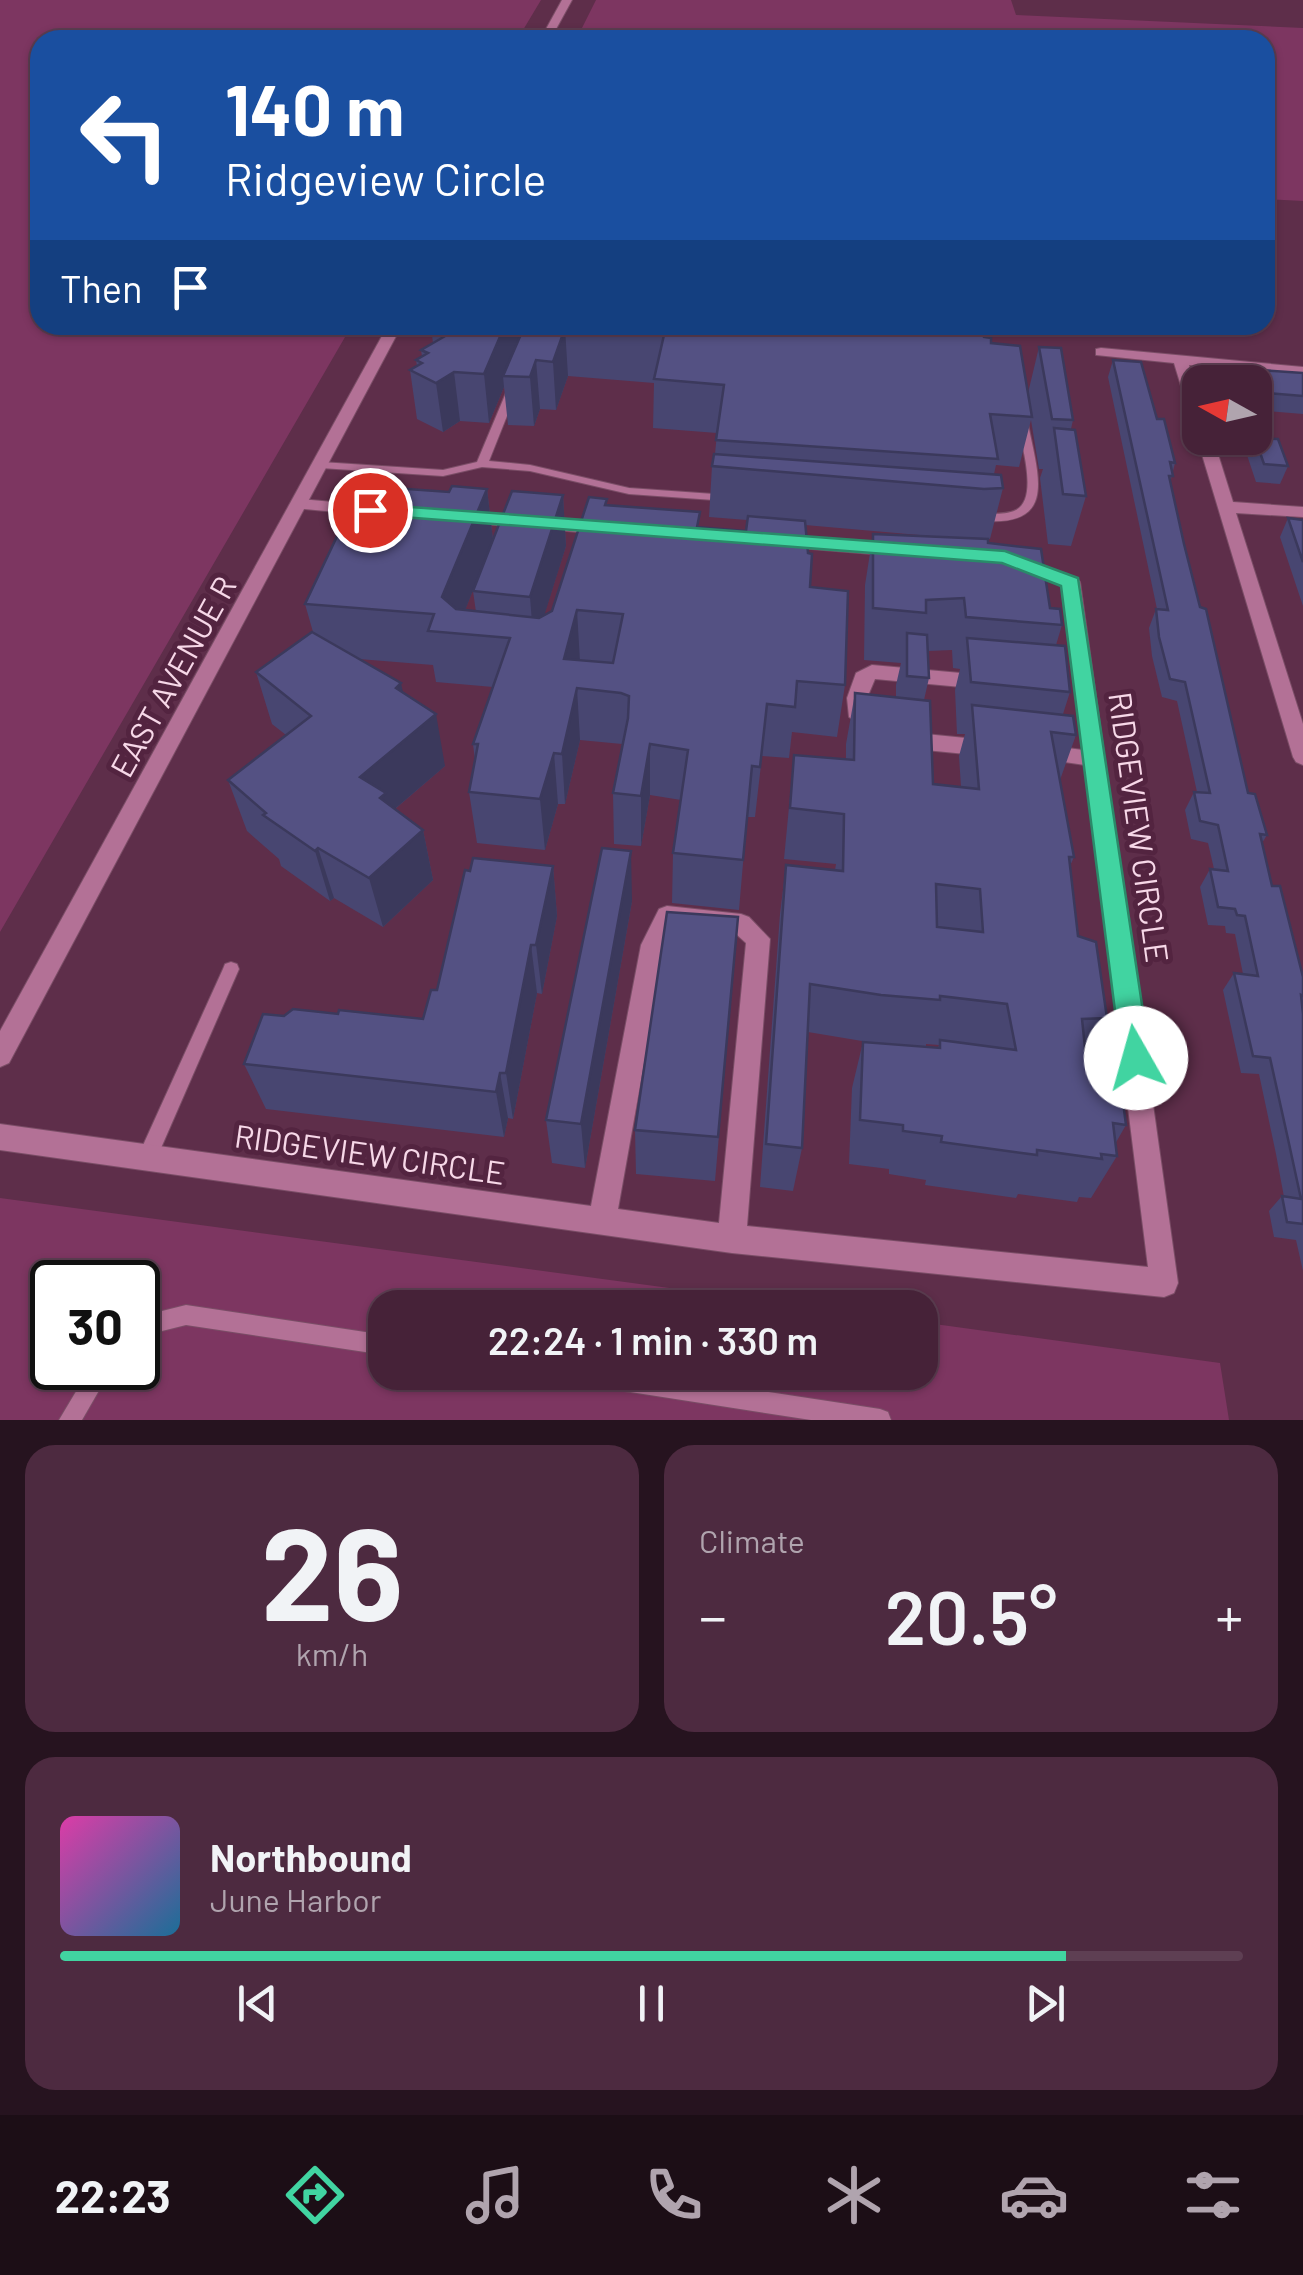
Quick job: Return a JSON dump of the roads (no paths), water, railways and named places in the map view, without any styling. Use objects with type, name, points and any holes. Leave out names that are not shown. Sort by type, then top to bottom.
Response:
[{"type":"street","points":[[550,30],[567,0]]},
{"type":"street","name":"EAST AVENUE R","points":[[0,1055],[391,335]]},
{"type":"street","points":[[1101,352],[1303,371]]},
{"type":"street","points":[[1210,455],[1303,757]]},
{"type":"street","points":[[300,504],[405,513]]},
{"type":"street","points":[[1226,507],[1303,512]]},
{"type":"street","points":[[440,516],[581,537],[622,531]]},
{"type":"street","points":[[756,540],[929,552]]},
{"type":"street","name":"RIDGEVIEW CIRCLE","points":[[0,1138],[732,1239],[1164,1283],[1097,758],[1078,690],[1070,582],[1005,557],[986,556]]},
{"type":"street","points":[[1009,684],[872,672],[863,678],[857,698],[860,724],[877,737],[1097,758]]},
{"type":"street","points":[[602,1221],[653,945],[666,916],[741,924],[758,938],[732,1239]]},
{"type":"lane","points":[[532,344],[535,335]]},
{"type":"lane","points":[[482,464],[517,378]]},
{"type":"lane","points":[[959,515],[1019,516],[1030,507],[1033,494],[1020,407]]},
{"type":"lane","points":[[321,464],[442,473],[482,464],[530,468],[630,491],[746,499]]},
{"type":"lane","points":[[147,1158],[231,969]]},
{"type":"lane","points":[[160,1322],[186,1315],[368,1342]]},
{"type":"lane","points":[[70,1420],[88,1390]]},
{"type":"lane","points":[[684,1390],[880,1420]]}]
